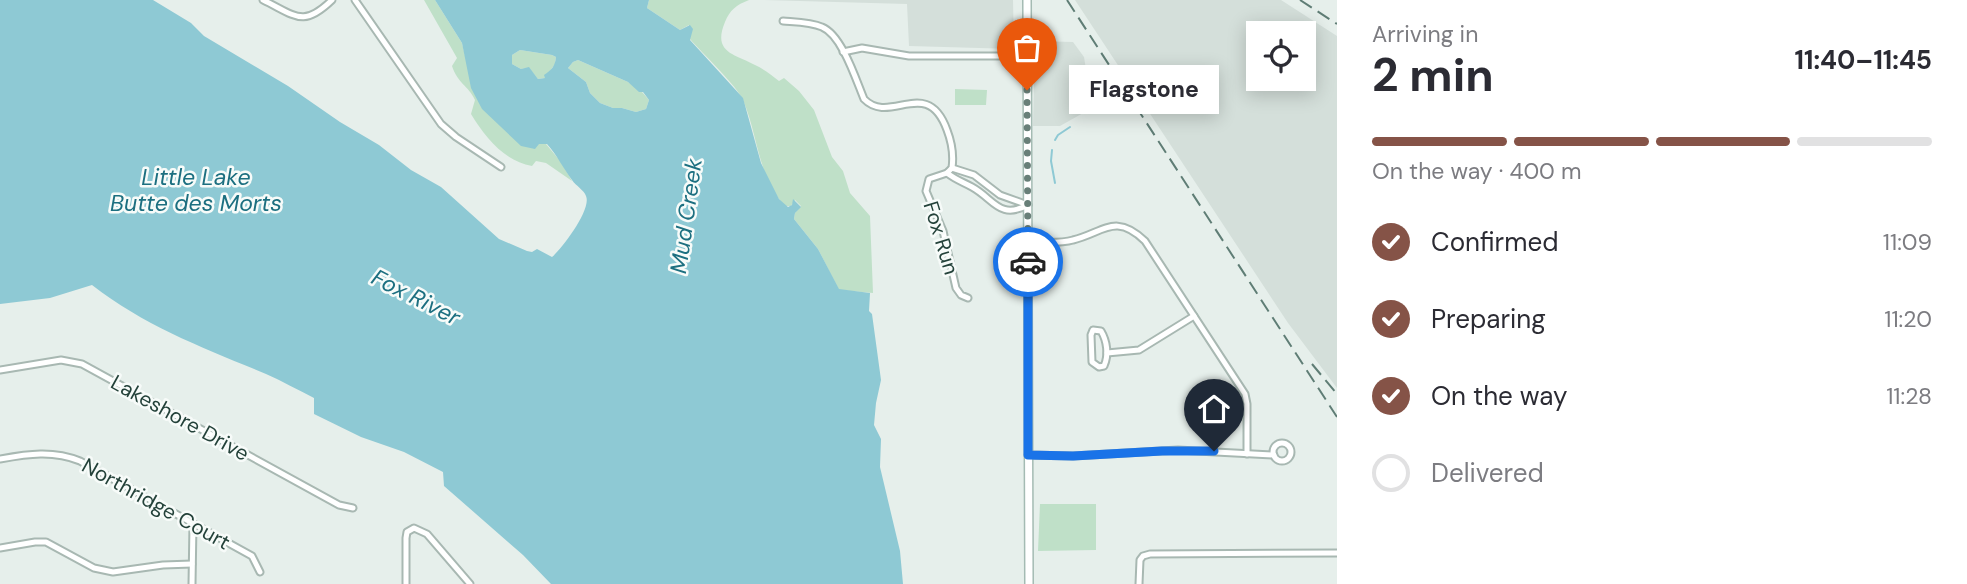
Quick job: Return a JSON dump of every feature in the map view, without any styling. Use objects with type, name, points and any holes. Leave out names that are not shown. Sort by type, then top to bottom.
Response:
[{"type":"main road","points":[[1027,0],[1029,584]]},
{"type":"street","points":[[263,0],[304,18],[316,15],[332,0]]},
{"type":"street","points":[[355,0],[441,124],[501,167]]},
{"type":"street","points":[[783,21],[821,26],[831,34],[843,52],[864,99],[870,105],[883,108],[920,102],[936,110],[952,144],[952,168],[974,175],[1004,197],[1028,205]]},
{"type":"street","points":[[843,52],[862,48],[909,56],[1027,56]]},
{"type":"street","name":"Fox Run","points":[[952,168],[947,173],[929,179],[926,191],[940,219],[956,288],[961,295],[968,298]]},
{"type":"street","points":[[947,173],[960,183],[975,188],[1001,209],[1019,210],[1028,205]]},
{"type":"street","points":[[1028,242],[1075,240],[1106,227],[1130,230],[1145,241],[1246,398],[1247,454]]},
{"type":"street","points":[[1107,354],[1139,350],[1194,316]]},
{"type":"street","points":[[1093,330],[1103,333],[1107,354],[1104,366],[1099,368],[1093,365],[1093,330]]},
{"type":"street","name":"Lakeshore Drive","points":[[0,370],[56,360],[82,364],[339,505],[353,508]]},
{"type":"street","points":[[1028,455],[1073,456],[1178,450],[1274,455]]},
{"type":"street","name":"Northridge Court","points":[[0,459],[41,453],[73,459],[252,556],[260,572]]},
{"type":"street","points":[[192,584],[193,524]]},
{"type":"street","points":[[406,584],[406,538],[410,529],[417,528],[424,531],[470,584]]},
{"type":"street","points":[[0,548],[47,542],[94,568],[107,572],[192,564]]},
{"type":"street","points":[[1139,584],[1140,560],[1150,554],[1337,553]]},
{"type":"shaded area","points":[[764,0],[1013,0],[1014,49],[909,46],[907,4]]},
{"type":"shaded area","points":[[1075,0],[1281,0],[1314,21],[1246,21],[1246,91],[1316,91],[1316,22],[1337,36],[1337,388],[1288,323]]},
{"type":"shaded area","points":[[1035,41],[1073,42],[1084,57],[1092,108],[1060,126],[1033,126]]},
{"type":"green space","points":[[424,0],[435,0],[462,43],[467,64],[539,144],[546,144],[572,181],[546,163],[536,161],[532,166],[513,159],[496,147],[482,131],[471,114],[475,100],[454,72],[452,66],[457,58]]},
{"type":"green space","points":[[649,0],[749,0],[734,8],[727,18],[721,40],[733,55],[761,68],[779,81],[784,78],[814,110],[832,157],[843,171],[850,193],[870,216],[873,293],[839,290],[818,249],[794,219],[801,206],[795,200],[791,206],[785,206],[769,183],[740,94],[690,39],[689,25],[680,30],[647,8]]},
{"type":"green space","points":[[520,50],[552,55],[556,57],[555,64],[545,78],[538,79],[529,68],[521,69],[512,64],[512,55]]},
{"type":"green space","points":[[578,60],[628,82],[642,92],[649,100],[646,109],[636,112],[600,103],[590,93],[586,82],[568,68]]},
{"type":"green space","points":[[955,89],[987,90],[986,105],[955,105]]},
{"type":"green space","points":[[1040,504],[1096,504],[1096,550],[1038,551]]},
{"type":"water","points":[[0,0],[153,0],[191,23],[204,36],[288,86],[379,145],[411,170],[441,187],[499,239],[527,251],[537,249],[552,257],[581,219],[587,202],[586,196],[547,144],[539,144],[535,149],[521,146],[482,109],[471,88],[462,43],[435,0],[649,0],[647,8],[680,30],[690,25],[693,29],[690,40],[743,98],[761,163],[779,199],[788,207],[792,205],[793,199],[801,207],[795,213],[794,219],[818,249],[839,289],[870,293],[869,311],[872,314],[881,380],[874,425],[881,439],[880,467],[900,551],[903,584],[551,584],[523,555],[444,486],[443,472],[404,452],[361,437],[314,414],[314,398],[154,325],[92,285],[50,298],[0,304]],"holes":[[[520,50],[556,57],[552,68],[544,75],[545,78],[538,79],[529,67],[521,69],[512,64],[512,55]],[[578,60],[628,82],[639,92],[643,92],[649,100],[646,109],[636,112],[600,103],[590,93],[586,82],[568,68]]]},
{"type":"waterway","points":[[1055,140],[1070,127]]},
{"type":"waterway","points":[[1052,150],[1055,183]]},
{"type":"railway","points":[[1067,0],[1337,417]]},
{"type":"railway","points":[[1300,0],[1337,24]]},
{"type":"railway","points":[[1312,364],[1337,394]]},
{"type":"way so far","points":[[1027,90],[1028,262]]},
{"type":"place","name":"Flagstone","points":[[1027,90]]},
{"type":"route","points":[[1028,262],[1028,455],[1214,451]]},
{"type":"water label","name":"Little Lake Butte des Morts","points":[[196,190]]},
{"type":"water label","name":"Mud Creek","points":[[686,216]]},
{"type":"water label","name":"Fox River","points":[[416,297]]}]
